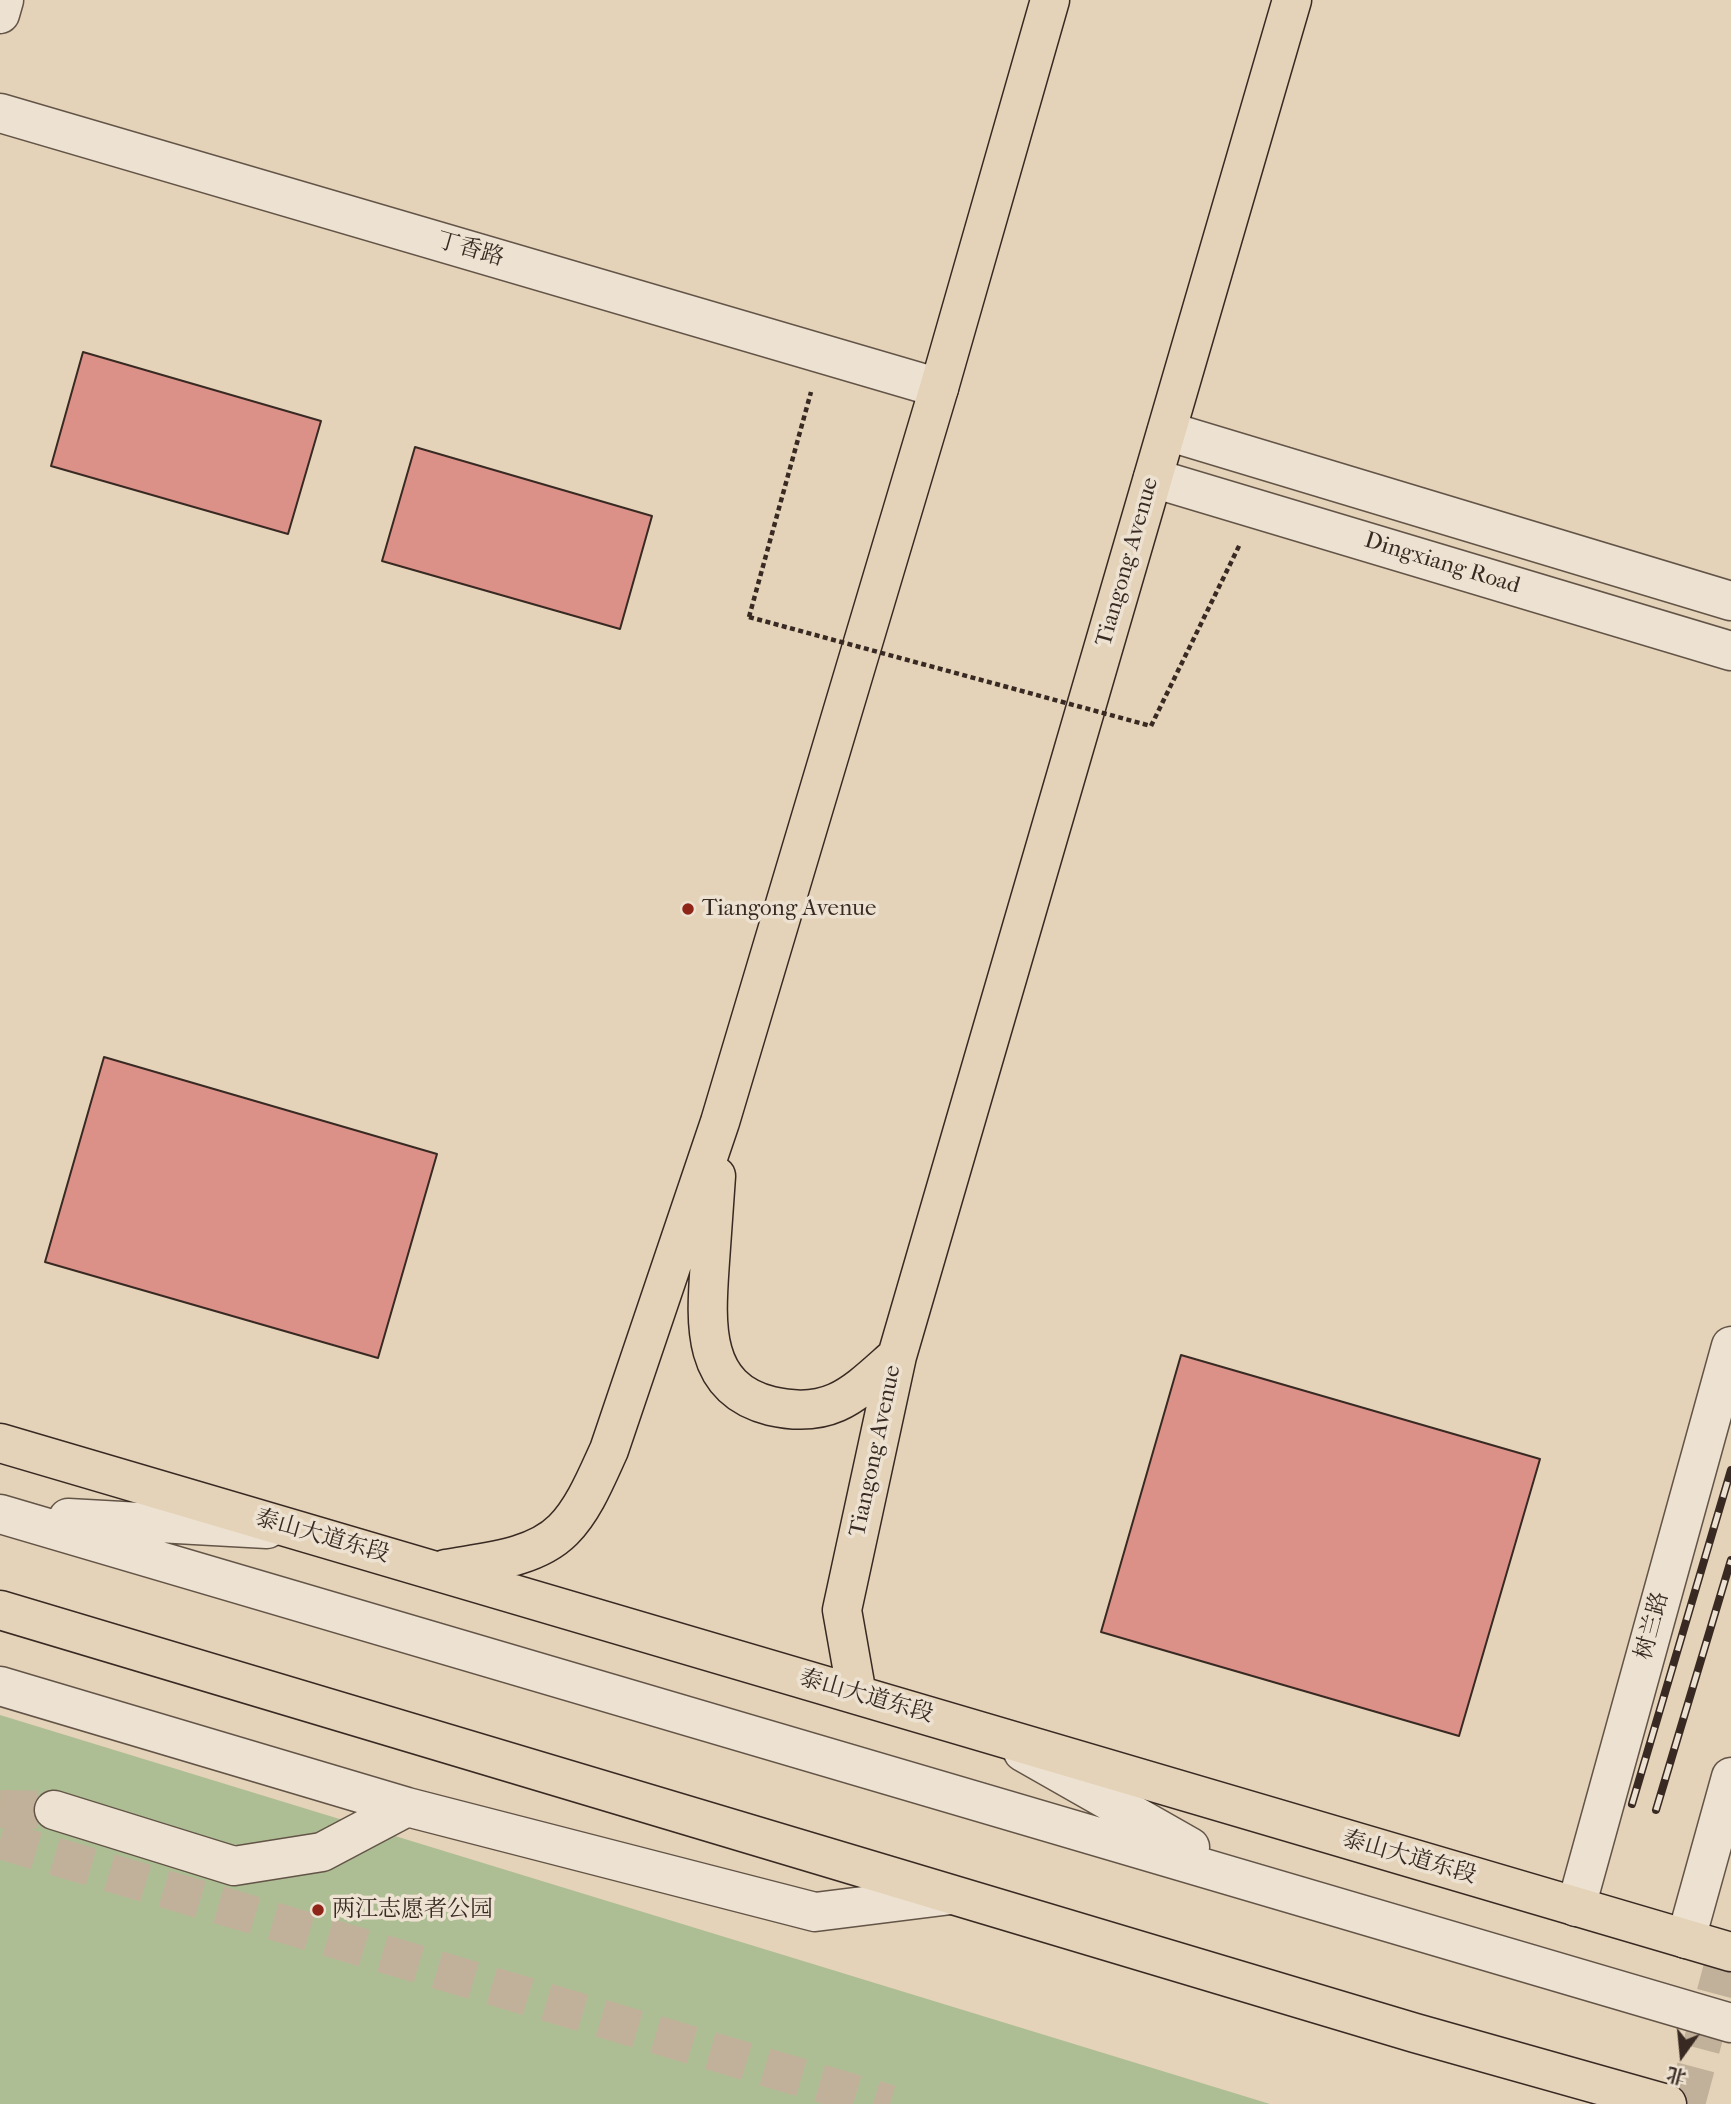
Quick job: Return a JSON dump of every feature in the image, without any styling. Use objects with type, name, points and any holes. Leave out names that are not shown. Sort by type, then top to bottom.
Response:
[{"type":"main road","points":[[436,1571],[501,1559],[538,1547],[563,1530],[591,1491],[609,1450],[720,1122],[939,388],[1049,0]]},
{"type":"main road","name":"Tiangong Avenue","points":[[857,1695],[842,1609],[897,1356],[1292,0]]},
{"type":"main road","points":[[720,1122],[706,1309],[710,1341],[719,1369],[735,1391],[760,1403],[788,1410],[816,1409],[840,1402],[897,1356]]},
{"type":"main road","name":"泰山大道东段","points":[[0,1443],[1731,1952]]},
{"type":"main road","points":[[0,1610],[1415,2033],[1667,2104]]},
{"type":"street","points":[[0,13],[4,0]]},
{"type":"street","name":"丁香路","points":[[0,113],[939,388]]},
{"type":"street","name":"Dingxiang Road","points":[[1167,431],[1731,601]]},
{"type":"street","name":"Dingxiang Road","points":[[1153,478],[1731,651]]},
{"type":"street","name":"树兰路","points":[[1576,1907],[1731,1346]]},
{"type":"street","points":[[2,1514],[300,1531]]},
{"type":"street","points":[[2,1514],[1731,2023]]},
{"type":"street","points":[[0,1686],[407,1807],[815,1912],[951,1895]]},
{"type":"street","points":[[995,1735],[1247,1879]]},
{"type":"street","points":[[1686,1939],[1731,1777]]},
{"type":"street","points":[[54,1810],[234,1866],[322,1852],[407,1807]]},
{"type":"path","points":[[821,352],[749,617],[1151,726],[1257,509]]},
{"type":"green space","name":"两江志愿者公园","points":[[0,1715],[1270,2104],[0,2104]]},
{"type":"building","points":[[83,352],[321,421],[288,534],[51,466]]},
{"type":"building","points":[[415,447],[652,516],[620,629],[382,561]]},
{"type":"building","points":[[104,1057],[437,1154],[378,1358],[45,1262]]},
{"type":"building","points":[[1181,1355],[1540,1459],[1459,1736],[1101,1632]]},
{"type":"tunnel","points":[[0,1809],[54,1810]]},
{"type":"tunnel","points":[[0,1840],[890,2104]]},
{"type":"tunnel","points":[[1686,2104],[1731,1936]]},
{"type":"railway","points":[[1632,1804],[1731,1470]]},
{"type":"railway","points":[[1656,1810],[1731,1560]]},
{"type":"place","name":"Tiangong Avenue","points":[[688,909]]},
{"type":"place","name":"两江志愿者公园","points":[[318,1910]]}]
